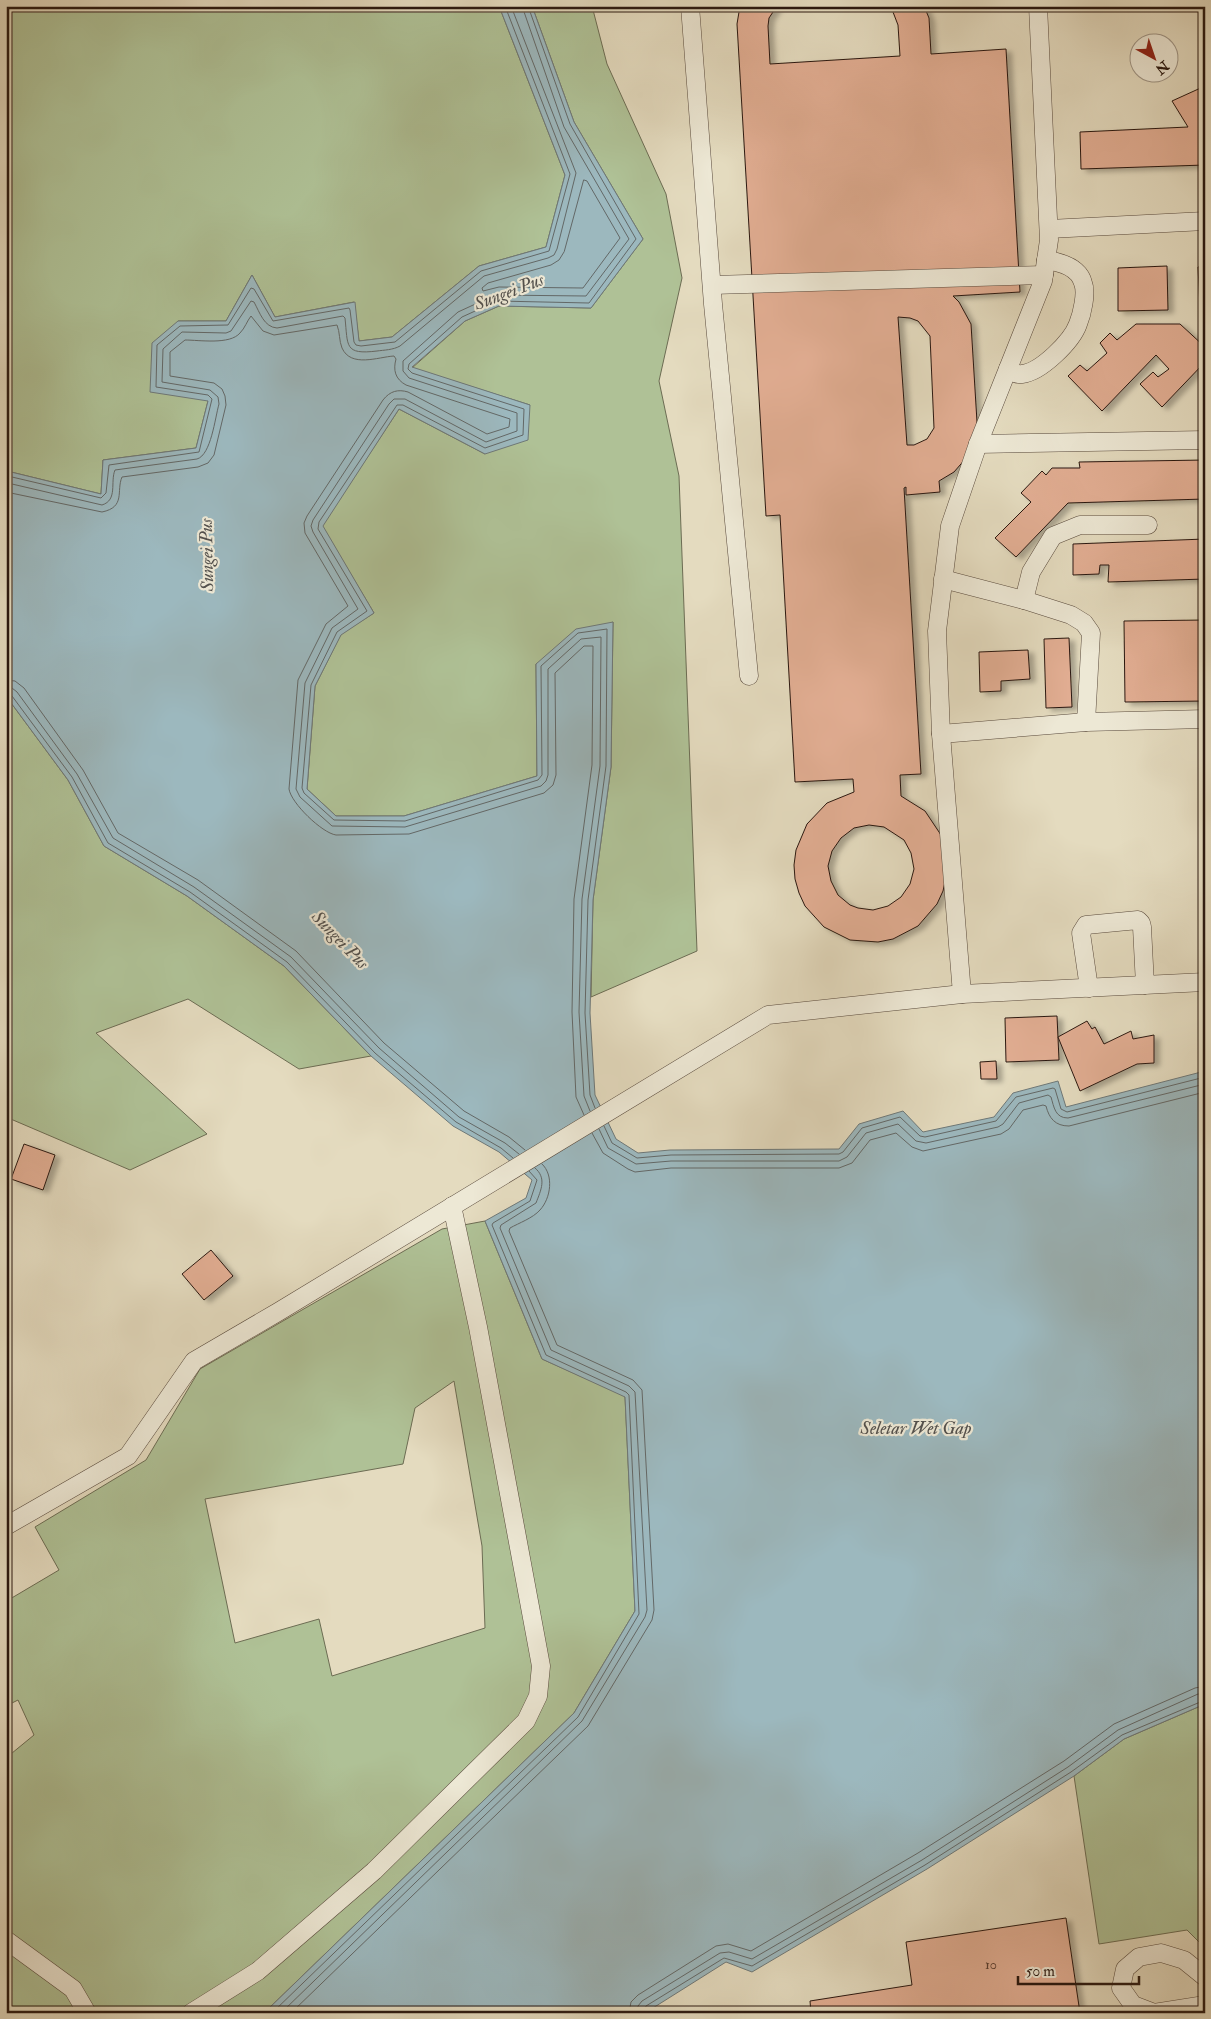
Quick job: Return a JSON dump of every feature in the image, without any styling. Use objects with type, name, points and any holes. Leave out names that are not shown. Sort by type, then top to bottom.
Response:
[{"type":"lane","points":[[690,6],[712,286],[749,676]]},
{"type":"lane","points":[[962,994],[941,734],[937,631],[950,526],[978,444],[1008,369],[1045,267],[1050,240],[1038,6]]},
{"type":"lane","points":[[1049,229],[1205,221]]},
{"type":"lane","points":[[712,286],[1068,266],[1077,272],[1083,282],[1084,291],[1078,324],[1072,335],[1040,367],[1024,374],[1017,374],[1008,369]]},
{"type":"lane","points":[[978,444],[1205,440]]},
{"type":"lane","points":[[1024,600],[1031,572],[1053,536],[1080,525],[1148,525]]},
{"type":"lane","points":[[943,579],[1024,600],[1071,615],[1084,623],[1091,633],[1086,722]]},
{"type":"lane","points":[[941,734],[1086,722],[1205,719]]},
{"type":"lane","points":[[1089,988],[1081,933],[1082,928],[1086,925],[1138,920],[1142,928],[1146,985]]},
{"type":"lane","points":[[6,1526],[128,1456],[194,1361],[768,1015],[962,994],[1205,982]]},
{"type":"lane","points":[[191,2013],[258,1971],[374,1871],[526,1721],[538,1696],[541,1666],[480,1336],[452,1206]]},
{"type":"lane","points":[[6,1940],[73,1989],[86,2013]]},
{"type":"lane","points":[[1205,1977],[1184,1960],[1161,1953],[1138,1957],[1124,1969],[1121,1988],[1133,2005],[1154,2012],[1205,2005]]},
{"type":"green space","points":[[6,6],[499,6],[565,175],[546,247],[479,266],[392,337],[359,341],[354,302],[275,317],[252,275],[226,321],[178,321],[208,401],[196,448],[103,460],[101,494],[11,472],[6,473]]},
{"type":"green space","points":[[532,6],[592,6],[607,64],[666,194],[682,278],[659,381],[679,476],[697,951],[591,997],[593,900],[611,767],[613,622],[536,664],[537,776],[404,816],[336,816],[307,789],[315,686],[341,634],[374,613],[322,526],[399,409],[485,454],[530,405],[412,368],[465,321],[499,306],[591,308],[643,239],[574,122]]},
{"type":"green space","points":[[6,696],[68,780],[104,846],[187,896],[284,966],[371,1056],[299,1069],[188,999],[96,1033],[207,1134],[130,1170],[6,1117]]},
{"type":"green space","points":[[485,1221],[542,1359],[625,1396],[635,1611],[574,1713],[264,2013],[6,2013],[6,1758],[34,1735],[18,1700],[6,1706],[6,1594],[10,1599],[59,1570],[35,1527],[146,1460],[200,1369],[442,1229]],"holes":[[[454,1381],[482,1546],[485,1628],[332,1676],[319,1619],[235,1643],[205,1499],[403,1464],[415,1408]]]},
{"type":"green space","points":[[1205,1704],[1205,1948],[1187,1930],[1099,1944],[1074,1776],[1124,1739]]},
{"type":"water","name":"Seletar Wet Gap","points":[[499,6],[532,6],[574,122],[643,239],[591,308],[499,306],[465,321],[412,367],[530,405],[528,440],[485,454],[399,409],[323,526],[374,613],[341,635],[315,686],[307,789],[336,816],[404,816],[537,776],[536,664],[576,629],[613,622],[611,767],[593,900],[590,1013],[595,1095],[616,1139],[638,1153],[670,1150],[839,1149],[859,1124],[903,1111],[923,1132],[994,1117],[1013,1093],[1058,1081],[1066,1107],[1205,1071],[1205,1704],[1124,1739],[1074,1776],[927,1869],[752,1972],[726,1962],[645,2013],[264,2013],[574,1713],[635,1611],[625,1397],[542,1359],[485,1221],[526,1198],[532,1180],[499,1152],[453,1126],[371,1056],[284,966],[187,896],[104,846],[68,780],[6,696],[6,473],[11,472],[101,494],[103,460],[196,448],[208,401],[150,392],[152,343],[178,321],[226,321],[252,275],[275,317],[355,302],[359,341],[392,337],[479,266],[546,247],[565,175]]},
{"type":"building","points":[[740,6],[777,6],[769,18],[768,26],[770,64],[900,56],[898,25],[893,12],[887,6],[924,6],[929,18],[931,54],[1006,49],[1020,292],[953,296],[959,302],[971,324],[977,422],[975,439],[967,457],[954,472],[939,481],[940,492],[906,495],[906,487],[904,488],[921,774],[900,775],[901,796],[925,811],[941,835],[946,877],[943,891],[937,904],[918,926],[893,939],[878,942],[850,940],[824,927],[805,906],[795,879],[796,850],[807,824],[827,803],[854,792],[853,779],[795,782],[780,515],[766,516],[737,24]],"holes":[[[898,317],[918,321],[930,336],[934,428],[927,439],[914,445],[907,445]],[[869,825],[884,827],[904,840],[911,853],[914,869],[910,884],[901,897],[888,906],[873,910],[850,905],[838,895],[831,881],[828,866],[832,851],[841,838],[854,828]]]},
{"type":"building","points":[[1205,86],[1205,165],[1081,169],[1080,132],[1188,127],[1172,101]]},
{"type":"building","points":[[1167,266],[1168,310],[1118,311],[1118,268]]},
{"type":"building","points":[[1205,266],[1205,309],[1200,308],[1198,267]]},
{"type":"building","points":[[1136,324],[1180,324],[1205,347],[1205,362],[1162,407],[1140,384],[1153,372],[1158,377],[1169,369],[1156,355],[1102,411],[1068,376],[1080,365],[1087,371],[1107,353],[1100,343],[1110,333],[1117,340]]},
{"type":"building","points":[[1205,460],[1205,499],[1068,503],[1016,557],[995,538],[1031,502],[1021,493],[1042,471],[1046,475],[1052,468],[1080,468],[1079,462]]},
{"type":"building","points":[[1205,539],[1205,579],[1108,582],[1109,565],[1100,565],[1099,574],[1073,575],[1073,544]]},
{"type":"building","points":[[1205,620],[1205,701],[1125,702],[1124,621]]},
{"type":"building","points":[[1069,638],[1072,707],[1046,708],[1044,639]]},
{"type":"building","points":[[1028,650],[1030,679],[1001,681],[1001,691],[980,692],[979,652]]},
{"type":"building","points":[[1057,1016],[1059,1060],[1006,1062],[1005,1018]]},
{"type":"building","points":[[1087,1021],[1092,1029],[1095,1027],[1104,1044],[1131,1031],[1133,1039],[1154,1035],[1154,1063],[1137,1064],[1080,1091],[1058,1037]]},
{"type":"building","points":[[996,1061],[997,1079],[981,1079],[980,1062]]},
{"type":"building","points":[[24,1144],[55,1155],[43,1190],[11,1179]]},
{"type":"building","points":[[211,1250],[233,1276],[204,1300],[182,1274]]},
{"type":"building","points":[[1066,1918],[1080,2013],[811,2013],[810,2001],[912,1985],[906,1942]]},
{"type":"water label","name":"Sungei Pus","points":[[509,292]]},
{"type":"water label","name":"Sungei Pus","points":[[207,555]]},
{"type":"water label","name":"Sungei Pus","points":[[340,940]]}]
